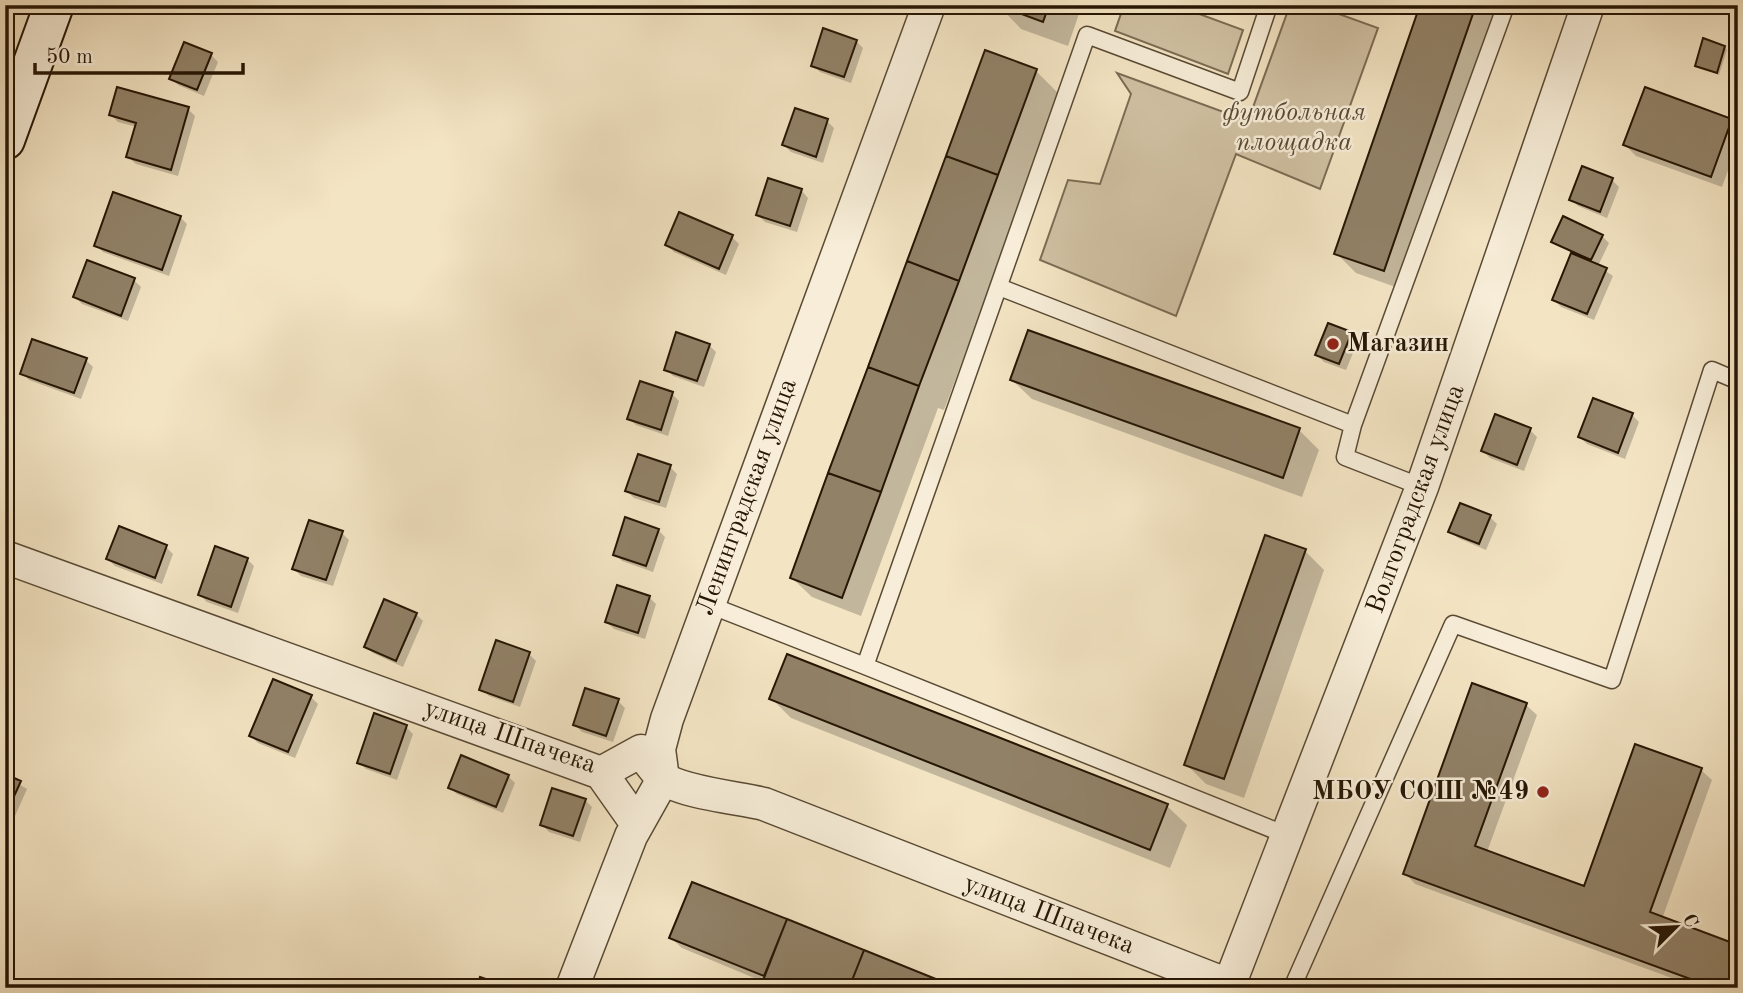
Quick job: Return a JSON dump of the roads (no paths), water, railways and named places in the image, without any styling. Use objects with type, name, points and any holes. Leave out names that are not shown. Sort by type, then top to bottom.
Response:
[{"type":"street","points":[[5,139],[54,5]]},
{"type":"street","name":"Ленинградская улица","points":[[663,779],[659,750],[667,719],[929,5]]},
{"type":"street","name":"Волгоградская улица","points":[[1231,987],[1422,488],[1588,5]]},
{"type":"street","name":"улица Шпачека","points":[[5,557],[601,772],[641,751],[663,779],[695,791],[764,804],[1231,987]]},
{"type":"street","points":[[601,772],[638,824]]},
{"type":"street","points":[[572,988],[638,824],[663,779]]},
{"type":"lane","points":[[865,667],[1087,35],[1240,92],[1269,5]]},
{"type":"lane","points":[[1422,488],[1345,457],[1353,425],[1506,5]]},
{"type":"lane","points":[[999,287],[1353,425]]},
{"type":"lane","points":[[1292,988],[1453,624],[1612,680],[1712,370],[1738,381]]},
{"type":"lane","points":[[707,604],[1289,836]]},
{"type":"place","name":"Магазин","points":[[1333,344]]},
{"type":"place","name":"МБОУ СОШ №49","points":[[1543,792]]},
{"type":"park label","name":"футбольная площадка","points":[[1294,128]]}]
